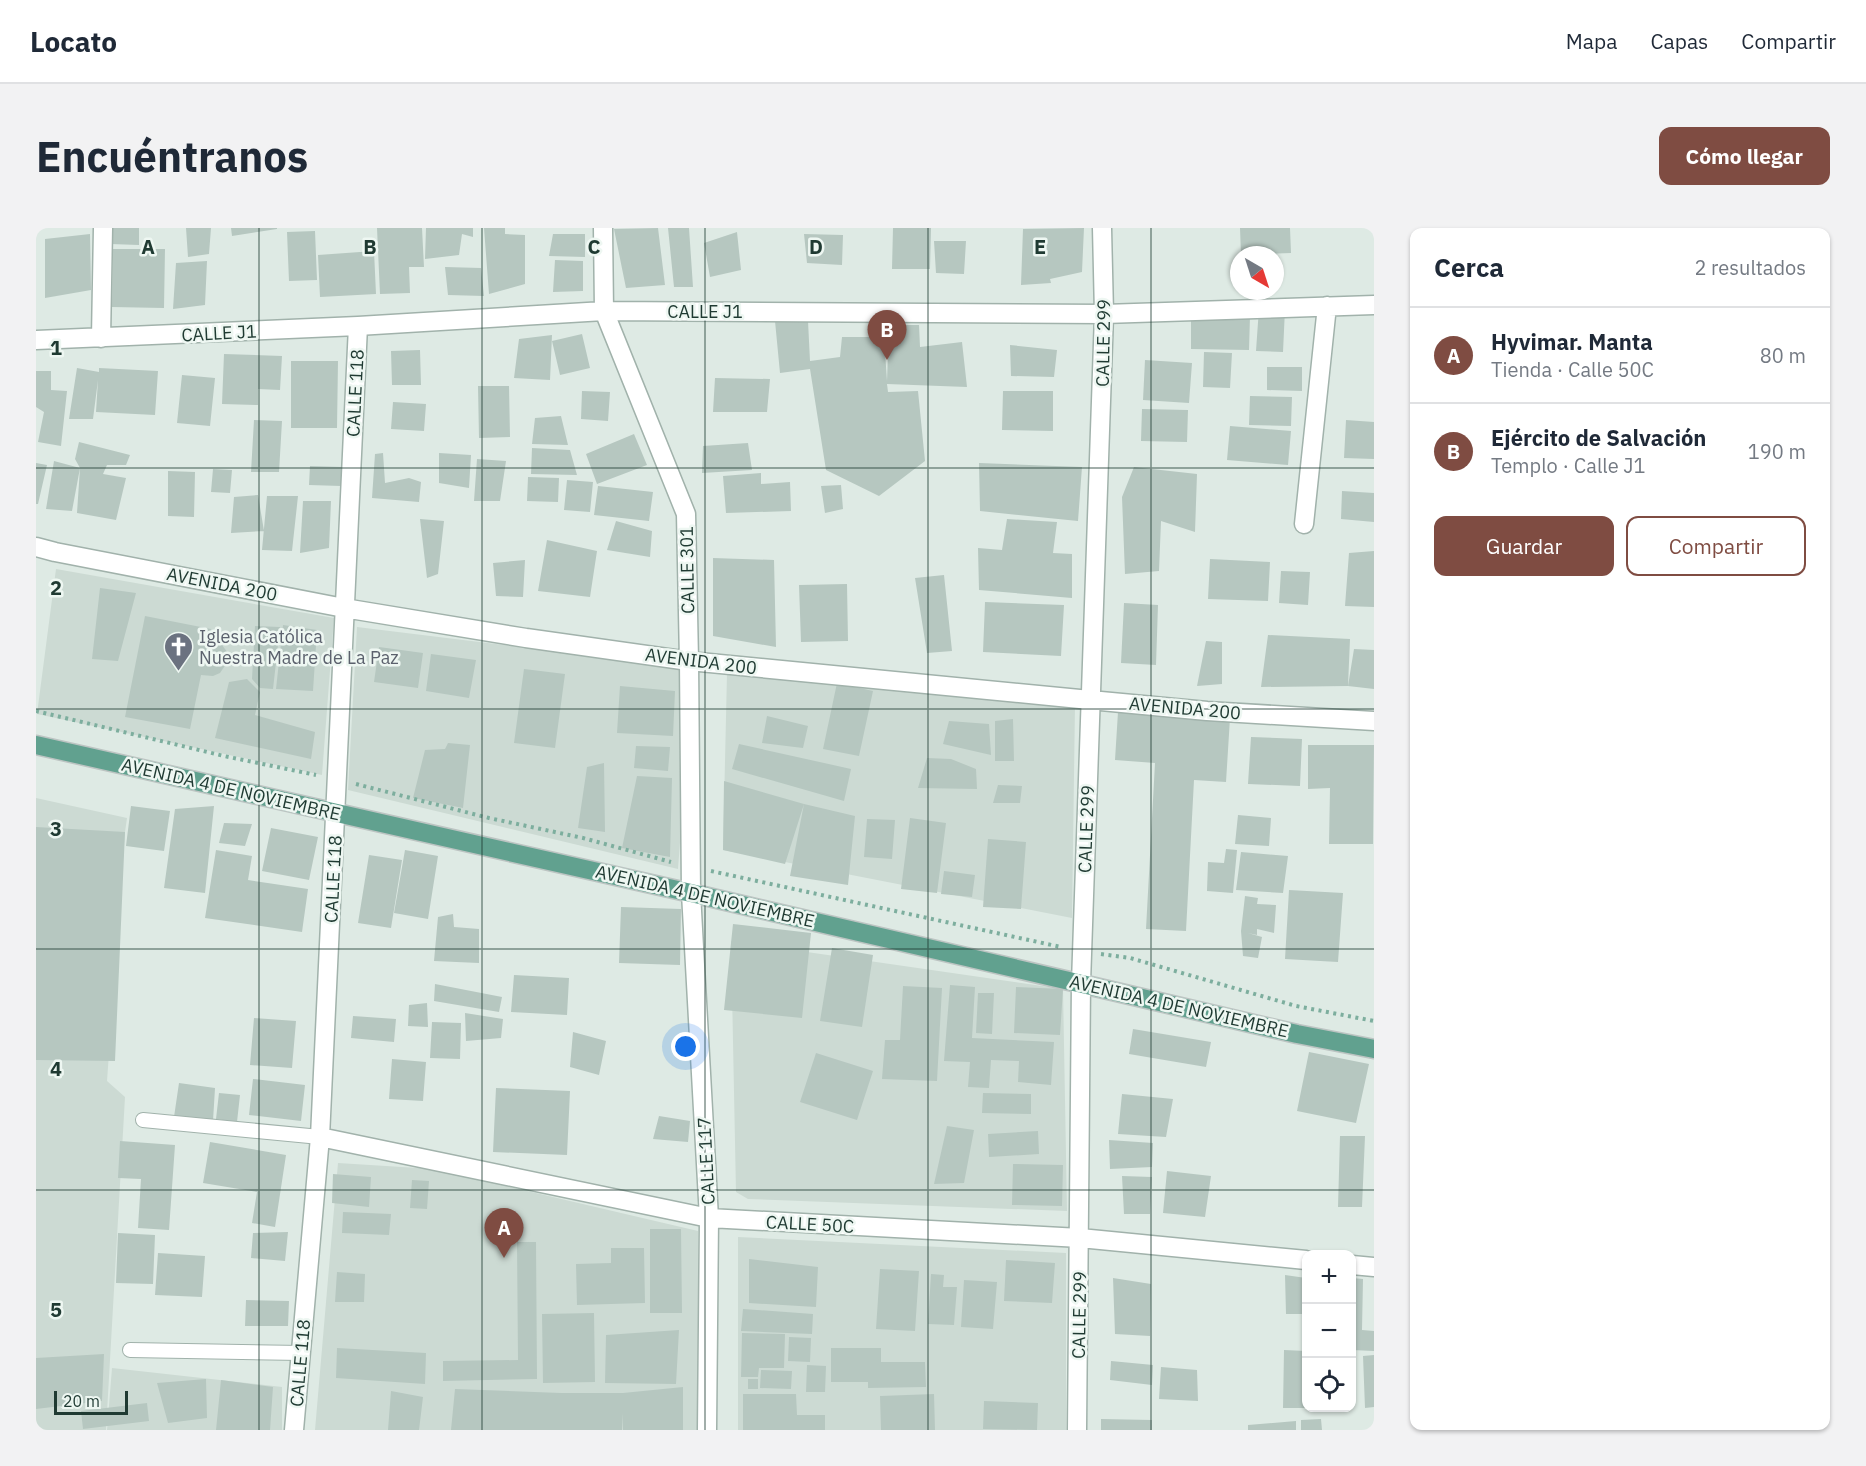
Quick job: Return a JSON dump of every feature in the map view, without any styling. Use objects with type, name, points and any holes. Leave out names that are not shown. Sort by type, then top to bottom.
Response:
[{"type":"main road","name":"AVENIDA 4 DE NOVIEMBRE","points":[[36,745],[1081,982],[1297,1035],[1374,1049]]},
{"type":"street","points":[[101,338],[103,228]]},
{"type":"street","name":"CALLE 301","points":[[603,228],[604,311],[686,514],[691,893]]},
{"type":"street","name":"CALLE 299","points":[[1077,1430],[1081,982],[1104,314],[1102,228]]},
{"type":"street","name":"CALLE J1","points":[[36,340],[358,326],[604,311],[1104,314],[1374,305]]},
{"type":"street","points":[[1304,524],[1327,306]]},
{"type":"street","name":"CALLE 118","points":[[294,1430],[320,1137],[358,326]]},
{"type":"street","name":"AVENIDA 200","points":[[36,546],[55,552],[344,608],[526,638],[689,661],[1090,700],[1374,721]]},
{"type":"street","name":"CALLE 117","points":[[691,893],[709,1218],[707,1430]]},
{"type":"street","name":"CALLE 50C","points":[[320,1137],[709,1218],[1080,1238],[1302,1260]]},
{"type":"street","points":[[1356,1265],[1374,1267]]},
{"type":"lane","points":[[143,1120],[320,1137]]},
{"type":"lane","points":[[130,1350],[301,1353]]},
{"type":"shaded area","points":[[56,569],[334,618],[322,775],[37,714]]},
{"type":"shaded area","points":[[357,627],[693,668],[678,869],[348,790]]},
{"type":"shaded area","points":[[727,673],[1075,704],[1072,918],[723,850]]},
{"type":"shaded area","points":[[36,798],[127,818],[107,1081],[125,1097],[106,1430],[36,1430]]},
{"type":"shaded area","points":[[731,941],[1063,989],[1067,1211],[748,1199],[736,1192]]},
{"type":"shaded area","points":[[338,1163],[434,1169],[698,1231],[698,1430],[315,1430]]},
{"type":"shaded area","points":[[738,1237],[1066,1253],[1066,1430],[738,1430]]},
{"type":"shaded area","points":[[112,1368],[282,1387],[282,1430],[107,1430]]},
{"type":"building","points":[[111,228],[139,228],[139,245],[110,244]]},
{"type":"building","points":[[186,228],[211,228],[209,254],[188,257]]},
{"type":"building","points":[[231,228],[277,228],[277,229],[232,236]]},
{"type":"building","points":[[377,228],[422,228],[424,267],[409,267],[410,293],[380,294]]},
{"type":"building","points":[[426,228],[473,228],[473,237],[462,234],[459,255],[425,259]]},
{"type":"building","points":[[484,228],[505,228],[505,234],[525,235],[525,284],[489,294]]},
{"type":"building","points":[[658,228],[665,285],[626,288],[614,229]]},
{"type":"building","points":[[668,228],[689,228],[693,287],[674,287]]},
{"type":"building","points":[[893,228],[931,228],[930,269],[892,269]]},
{"type":"building","points":[[1084,228],[1082,272],[1050,279],[1051,283],[1021,285],[1023,229]]},
{"type":"building","points":[[1240,228],[1290,228],[1291,253],[1284,253],[1284,246],[1241,246]]},
{"type":"building","points":[[315,231],[317,280],[289,281],[287,232]]},
{"type":"building","points":[[737,232],[741,270],[710,277],[704,243]]},
{"type":"building","points":[[90,234],[91,290],[45,298],[45,239]]},
{"type":"building","points":[[553,234],[585,234],[585,257],[549,256]]},
{"type":"building","points":[[804,234],[843,235],[842,265],[807,263]]},
{"type":"building","points":[[934,241],[966,241],[964,274],[936,273]]},
{"type":"building","points":[[113,249],[165,249],[164,308],[112,307]]},
{"type":"building","points":[[374,251],[376,294],[320,297],[318,255]]},
{"type":"building","points":[[555,260],[583,261],[583,291],[553,292]]},
{"type":"building","points":[[207,261],[205,305],[173,309],[176,263]]},
{"type":"building","points":[[445,267],[481,268],[484,296],[448,295]]},
{"type":"building","points":[[1259,308],[1285,309],[1283,352],[1256,351]]},
{"type":"building","points":[[1191,315],[1250,316],[1249,350],[1191,349]]},
{"type":"building","points":[[775,321],[808,321],[810,361],[840,357],[842,337],[884,337],[887,381],[889,325],[919,325],[920,347],[962,342],[967,387],[887,384],[888,392],[918,391],[925,461],[879,496],[826,470],[810,369],[780,373]]},
{"type":"building","points":[[582,334],[590,368],[560,375],[552,341]]},
{"type":"building","points":[[552,335],[550,380],[514,378],[519,339]]},
{"type":"building","points":[[1010,345],[1057,350],[1054,377],[1011,376]]},
{"type":"building","points":[[420,350],[421,385],[392,385],[391,351]]},
{"type":"building","points":[[1204,352],[1232,353],[1230,388],[1203,387]]},
{"type":"building","points":[[224,354],[282,356],[280,390],[258,389],[258,405],[222,404]]},
{"type":"building","points":[[1145,360],[1192,363],[1189,403],[1143,400]]},
{"type":"building","points":[[291,361],[338,361],[337,428],[291,428]]},
{"type":"building","points":[[1267,367],[1302,367],[1302,391],[1267,390]]},
{"type":"building","points":[[77,368],[99,372],[99,368],[158,371],[155,415],[96,412],[98,380],[93,419],[69,419]]},
{"type":"building","points":[[36,371],[51,371],[51,390],[67,391],[61,446],[38,442],[44,412],[36,407]]},
{"type":"building","points":[[182,375],[215,378],[210,426],[177,423]]},
{"type":"building","points":[[715,378],[770,379],[767,412],[713,412]]},
{"type":"building","points":[[478,386],[509,386],[510,437],[479,438]]},
{"type":"building","points":[[582,391],[610,392],[608,421],[581,419]]},
{"type":"building","points":[[1003,391],[1053,391],[1053,431],[1002,430]]},
{"type":"building","points":[[1250,396],[1292,397],[1291,426],[1249,425]]},
{"type":"building","points":[[393,402],[426,404],[424,431],[391,429]]},
{"type":"building","points":[[1142,409],[1188,410],[1187,442],[1141,441]]},
{"type":"building","points":[[561,416],[568,445],[532,444],[535,418]]},
{"type":"building","points":[[254,420],[282,421],[279,472],[251,472]]},
{"type":"building","points":[[1346,420],[1374,422],[1374,459],[1344,458]]},
{"type":"building","points":[[1230,426],[1291,431],[1288,465],[1227,460]]},
{"type":"building","points":[[634,434],[647,465],[597,484],[586,454]]},
{"type":"building","points":[[79,442],[130,455],[126,465],[107,465],[103,474],[126,478],[116,520],[77,513],[80,468],[75,459]]},
{"type":"building","points":[[748,443],[752,470],[702,473],[703,446]]},
{"type":"building","points":[[532,448],[570,450],[577,475],[531,474]]},
{"type":"building","points":[[383,453],[385,483],[409,478],[421,482],[419,502],[372,498],[375,454]]},
{"type":"building","points":[[439,453],[471,455],[469,488],[439,483]]},
{"type":"building","points":[[477,459],[506,461],[500,501],[474,501]]},
{"type":"building","points":[[54,461],[80,468],[72,511],[46,509]]},
{"type":"building","points":[[36,463],[47,465],[38,504],[36,504]]},
{"type":"building","points":[[979,463],[1082,467],[1078,521],[980,511]]},
{"type":"building","points":[[310,466],[342,467],[341,486],[309,485]]},
{"type":"building","points":[[1134,467],[1197,474],[1195,532],[1161,521],[1159,571],[1125,574],[1122,497]]},
{"type":"building","points":[[213,469],[232,470],[230,493],[211,492]]},
{"type":"building","points":[[168,471],[195,472],[194,517],[168,516]]},
{"type":"building","points":[[761,473],[761,484],[790,482],[791,511],[726,513],[723,476]]},
{"type":"building","points":[[528,477],[559,478],[558,502],[527,501]]},
{"type":"building","points":[[567,480],[593,482],[590,512],[564,510]]},
{"type":"building","points":[[841,485],[843,509],[825,513],[821,486]]},
{"type":"building","points":[[598,486],[653,492],[649,521],[594,515]]},
{"type":"building","points":[[1342,491],[1374,493],[1374,522],[1341,519]]},
{"type":"building","points":[[258,495],[264,531],[231,533],[234,497]]},
{"type":"building","points":[[267,496],[298,496],[292,551],[262,550]]},
{"type":"building","points":[[303,501],[331,501],[329,548],[300,553]]},
{"type":"building","points":[[420,519],[444,521],[438,574],[427,578]]},
{"type":"building","points":[[1007,519],[1057,522],[1053,553],[1072,554],[1072,598],[979,590],[978,548],[1002,550]]},
{"type":"building","points":[[616,521],[652,531],[650,557],[607,550]]},
{"type":"building","points":[[547,540],[597,551],[590,597],[538,591]]},
{"type":"building","points":[[1374,551],[1374,607],[1345,606],[1349,553]]},
{"type":"building","points":[[713,558],[774,560],[776,647],[713,636]]},
{"type":"building","points":[[1210,559],[1270,562],[1268,601],[1208,599]]},
{"type":"building","points":[[525,560],[523,597],[496,596],[493,563]]},
{"type":"building","points":[[1281,571],[1310,572],[1308,605],[1279,603]]},
{"type":"building","points":[[944,575],[952,651],[927,653],[915,578]]},
{"type":"building","points":[[847,584],[848,641],[801,642],[799,585]]},
{"type":"building","points":[[100,588],[136,593],[118,661],[92,659]]},
{"type":"building","points":[[985,602],[1064,605],[1061,656],[983,652]]},
{"type":"building","points":[[1124,603],[1158,605],[1156,665],[1121,663]]},
{"type":"building","name":"Iglesia Católica Nuestra Madre de La Paz","points":[[145,616],[211,629],[209,639],[219,641],[228,653],[228,661],[220,673],[213,676],[201,675],[190,729],[125,717]]},
{"type":"building","points":[[283,625],[317,630],[313,691],[276,689]]},
{"type":"building","points":[[255,626],[280,627],[273,689],[260,688],[252,679]]},
{"type":"building","points":[[1268,635],[1350,639],[1348,686],[1261,687]]},
{"type":"building","points":[[1206,641],[1222,642],[1222,684],[1197,686]]},
{"type":"building","points":[[379,647],[423,653],[418,688],[374,682]]},
{"type":"building","points":[[1354,649],[1374,650],[1374,689],[1348,686]]},
{"type":"building","points":[[431,654],[476,660],[469,698],[426,691]]},
{"type":"building","points":[[524,669],[565,674],[555,748],[514,743]]},
{"type":"building","points":[[247,679],[260,692],[255,715],[315,732],[311,759],[215,738],[229,682]]},
{"type":"building","points":[[837,683],[873,691],[859,756],[823,749]]},
{"type":"building","points":[[620,686],[675,691],[673,736],[617,733]]},
{"type":"building","points":[[1118,712],[1230,718],[1226,782],[1194,780],[1186,931],[1146,929],[1155,763],[1115,760]]},
{"type":"building","points":[[767,716],[808,726],[803,748],[762,743]]},
{"type":"building","points":[[1013,719],[1014,761],[995,761],[995,721]]},
{"type":"building","points":[[949,721],[989,724],[991,755],[943,744]]},
{"type":"building","points":[[1251,737],[1302,739],[1300,786],[1248,784]]},
{"type":"building","points":[[448,743],[470,745],[463,808],[413,798],[425,750],[445,749]]},
{"type":"building","points":[[739,744],[851,769],[844,801],[732,769]]},
{"type":"building","points":[[1308,745],[1374,745],[1373,844],[1329,844],[1330,788],[1308,789]]},
{"type":"building","points":[[636,746],[670,747],[668,771],[634,768]]},
{"type":"building","points":[[927,758],[951,759],[976,769],[977,789],[918,788]]},
{"type":"building","points":[[604,763],[605,832],[578,828],[587,767]]},
{"type":"building","points":[[637,776],[672,778],[670,857],[622,848]]},
{"type":"building","points":[[724,781],[804,804],[785,864],[723,850]]},
{"type":"building","points":[[998,785],[1022,786],[1020,803],[993,803]]},
{"type":"building","points":[[804,804],[855,816],[848,885],[790,876]]},
{"type":"building","points":[[131,806],[170,811],[164,851],[126,846]]},
{"type":"building","points":[[214,806],[205,893],[164,888],[175,809]]},
{"type":"building","points":[[1238,815],[1271,818],[1269,846],[1235,844]]},
{"type":"building","points":[[910,818],[946,823],[937,893],[901,889]]},
{"type":"building","points":[[867,819],[895,820],[892,859],[864,857]]},
{"type":"building","points":[[224,823],[252,824],[245,846],[219,843]]},
{"type":"building","points":[[36,827],[125,832],[115,1061],[36,1060]]},
{"type":"building","points":[[271,828],[318,837],[309,880],[262,871]]},
{"type":"building","points":[[988,839],[1026,842],[1021,909],[983,907]]},
{"type":"building","points":[[1226,849],[1237,850],[1233,893],[1207,891],[1208,862],[1224,863]]},
{"type":"building","points":[[216,850],[252,856],[248,880],[308,889],[302,932],[205,918]]},
{"type":"building","points":[[405,850],[438,856],[428,919],[394,913]]},
{"type":"building","points":[[1241,852],[1288,856],[1283,893],[1236,890]]},
{"type":"building","points":[[369,855],[402,860],[391,928],[358,923]]},
{"type":"building","points":[[944,871],[975,875],[972,897],[941,894]]},
{"type":"building","points":[[1289,890],[1343,893],[1338,962],[1285,959]]},
{"type":"building","points":[[1245,896],[1258,898],[1257,904],[1276,905],[1274,933],[1257,929],[1257,935],[1248,933],[1262,937],[1258,958],[1243,956],[1241,931]]},
{"type":"building","points":[[621,907],[681,909],[680,965],[619,963]]},
{"type":"building","points":[[453,914],[454,927],[479,929],[479,963],[434,961],[438,917]]},
{"type":"building","points":[[733,924],[811,933],[802,1018],[724,1010]]},
{"type":"building","points":[[832,948],[873,955],[862,1027],[820,1021]]},
{"type":"building","points":[[514,975],[569,978],[567,1015],[511,1012]]},
{"type":"building","points":[[435,984],[502,997],[499,1012],[434,1001]]},
{"type":"building","points":[[950,985],[975,987],[972,1038],[1054,1042],[1051,1085],[1018,1082],[1019,1061],[991,1060],[989,1088],[968,1087],[970,1062],[944,1061]]},
{"type":"building","points":[[903,986],[942,988],[937,1081],[882,1079],[885,1040],[900,1040]]},
{"type":"building","points":[[1016,987],[1063,989],[1060,1035],[1014,1033]]},
{"type":"building","points":[[978,993],[994,993],[992,1034],[976,1033]]},
{"type":"building","points":[[427,1003],[428,1027],[408,1026],[409,1005]]},
{"type":"building","points":[[465,1013],[503,1019],[501,1038],[466,1041]]},
{"type":"building","points":[[353,1016],[396,1019],[394,1042],[351,1038]]},
{"type":"building","points":[[254,1018],[296,1021],[292,1068],[250,1065]]},
{"type":"building","points":[[432,1022],[461,1023],[460,1059],[430,1058]]},
{"type":"building","points":[[1133,1029],[1211,1042],[1206,1067],[1129,1054]]},
{"type":"building","points":[[573,1032],[606,1041],[599,1075],[570,1067]]},
{"type":"building","points":[[1309,1052],[1369,1064],[1356,1123],[1297,1111]]},
{"type":"building","points":[[816,1053],[873,1071],[857,1120],[800,1102]]},
{"type":"building","points":[[392,1059],[426,1062],[423,1101],[389,1099]]},
{"type":"building","points":[[253,1079],[305,1085],[301,1121],[249,1115]]},
{"type":"building","points":[[179,1083],[215,1088],[213,1121],[174,1117]]},
{"type":"building","points":[[496,1088],[570,1091],[567,1155],[493,1152]]},
{"type":"building","points":[[219,1093],[240,1095],[237,1122],[216,1119]]},
{"type":"building","points":[[983,1093],[1031,1094],[1031,1114],[982,1113]]},
{"type":"building","points":[[1122,1094],[1173,1099],[1166,1137],[1118,1134]]},
{"type":"building","points":[[659,1116],[690,1121],[688,1142],[653,1139]]},
{"type":"building","points":[[947,1126],[974,1130],[964,1183],[934,1184]]},
{"type":"building","points":[[1038,1131],[1039,1154],[989,1157],[988,1134]]},
{"type":"building","points":[[1340,1136],[1365,1136],[1362,1207],[1338,1207]]},
{"type":"building","points":[[1109,1140],[1153,1143],[1152,1167],[1110,1169]]},
{"type":"building","points":[[120,1141],[175,1145],[169,1230],[138,1228],[141,1179],[118,1178]]},
{"type":"building","points":[[210,1142],[286,1155],[275,1227],[252,1223],[257,1192],[203,1183]]},
{"type":"building","points":[[1013,1164],[1063,1165],[1062,1206],[1012,1205]]},
{"type":"building","points":[[1167,1171],[1211,1176],[1205,1217],[1163,1213]]},
{"type":"building","points":[[333,1174],[371,1177],[369,1207],[332,1203]]},
{"type":"building","points":[[1122,1176],[1152,1177],[1150,1214],[1124,1214]]},
{"type":"building","points":[[412,1180],[429,1181],[427,1209],[410,1208]]},
{"type":"building","points":[[343,1212],[391,1214],[389,1235],[342,1233]]},
{"type":"building","points":[[650,1229],[681,1229],[682,1313],[650,1313]]},
{"type":"building","points":[[288,1232],[285,1261],[251,1258],[253,1233]]},
{"type":"building","points":[[118,1233],[155,1235],[153,1284],[116,1283]]},
{"type":"building","points":[[517,1242],[536,1242],[537,1379],[443,1381],[443,1361],[518,1360]]},
{"type":"building","points":[[611,1248],[644,1248],[645,1303],[577,1305],[576,1264],[611,1263]]},
{"type":"building","points":[[158,1253],[205,1256],[202,1297],[155,1295]]},
{"type":"building","points":[[749,1259],[818,1267],[816,1307],[749,1303]]},
{"type":"building","points":[[1006,1260],[1055,1263],[1052,1303],[1004,1301]]},
{"type":"building","points":[[880,1269],[919,1271],[915,1331],[876,1329]]},
{"type":"building","points":[[337,1272],[365,1274],[364,1302],[335,1302]]},
{"type":"building","points":[[931,1274],[944,1275],[943,1287],[957,1287],[954,1325],[928,1324]]},
{"type":"building","points":[[1285,1275],[1302,1277],[1302,1314],[1286,1314]]},
{"type":"building","points":[[1113,1278],[1151,1284],[1150,1336],[1115,1334]]},
{"type":"building","points":[[1356,1278],[1363,1279],[1362,1330],[1374,1331],[1374,1351],[1356,1350]]},
{"type":"building","points":[[964,1280],[997,1282],[993,1329],[961,1327]]},
{"type":"building","points":[[246,1300],[289,1301],[288,1326],[245,1326]]},
{"type":"building","points":[[743,1309],[813,1314],[812,1334],[741,1331]]},
{"type":"building","points":[[594,1313],[595,1382],[543,1383],[542,1314]]},
{"type":"building","points":[[679,1330],[676,1384],[605,1383],[606,1335]]},
{"type":"building","points":[[742,1333],[785,1334],[784,1368],[759,1368],[758,1377],[741,1377]]},
{"type":"building","points":[[789,1337],[811,1338],[810,1362],[788,1361]]},
{"type":"building","points":[[337,1348],[426,1353],[425,1384],[336,1378]]},
{"type":"building","points":[[831,1348],[881,1348],[881,1362],[925,1362],[926,1387],[868,1388],[868,1382],[831,1382]]},
{"type":"building","points":[[1284,1350],[1302,1351],[1302,1408],[1283,1408]]},
{"type":"building","points":[[104,1354],[102,1401],[36,1409],[36,1358]]},
{"type":"building","points":[[1374,1355],[1374,1407],[1365,1408],[1363,1356]]},
{"type":"building","points":[[1111,1361],[1153,1365],[1152,1385],[1110,1380]]},
{"type":"building","points":[[807,1365],[826,1366],[825,1392],[806,1392]]},
{"type":"building","points":[[1161,1367],[1197,1370],[1198,1401],[1159,1399]]},
{"type":"building","points":[[761,1370],[792,1371],[791,1389],[760,1388]]},
{"type":"building","points":[[206,1379],[207,1418],[168,1423],[157,1383]]},
{"type":"building","points":[[748,1379],[758,1379],[758,1389],[748,1389]]},
{"type":"building","points":[[221,1380],[273,1387],[270,1430],[216,1430]]},
{"type":"building","points":[[683,1387],[683,1430],[623,1430],[622,1413],[622,1430],[451,1430],[455,1389],[623,1393]]},
{"type":"building","points":[[391,1391],[423,1397],[419,1430],[388,1430]]},
{"type":"building","points":[[743,1394],[796,1394],[797,1415],[825,1415],[825,1430],[743,1430]]},
{"type":"building","points":[[934,1394],[935,1430],[881,1430],[880,1396]]},
{"type":"building","points":[[984,1401],[1038,1403],[1037,1430],[983,1429]]},
{"type":"building","points":[[147,1403],[149,1421],[83,1429],[81,1411]]},
{"type":"building","points":[[1101,1419],[1152,1420],[1152,1430],[1101,1430]]},
{"type":"building","points":[[1321,1419],[1322,1430],[1301,1430],[1301,1420]]},
{"type":"building","points":[[1296,1421],[1296,1430],[1248,1430],[1248,1425]]},
{"type":"place","name":"Ejército de Salvación","points":[[887,360]]},
{"type":"place","name":"Iglesia Católica Nuestra Madre de La Paz","points":[[178,672]]},
{"type":"place","name":"Hyvimar. Manta","points":[[504,1258]]}]
